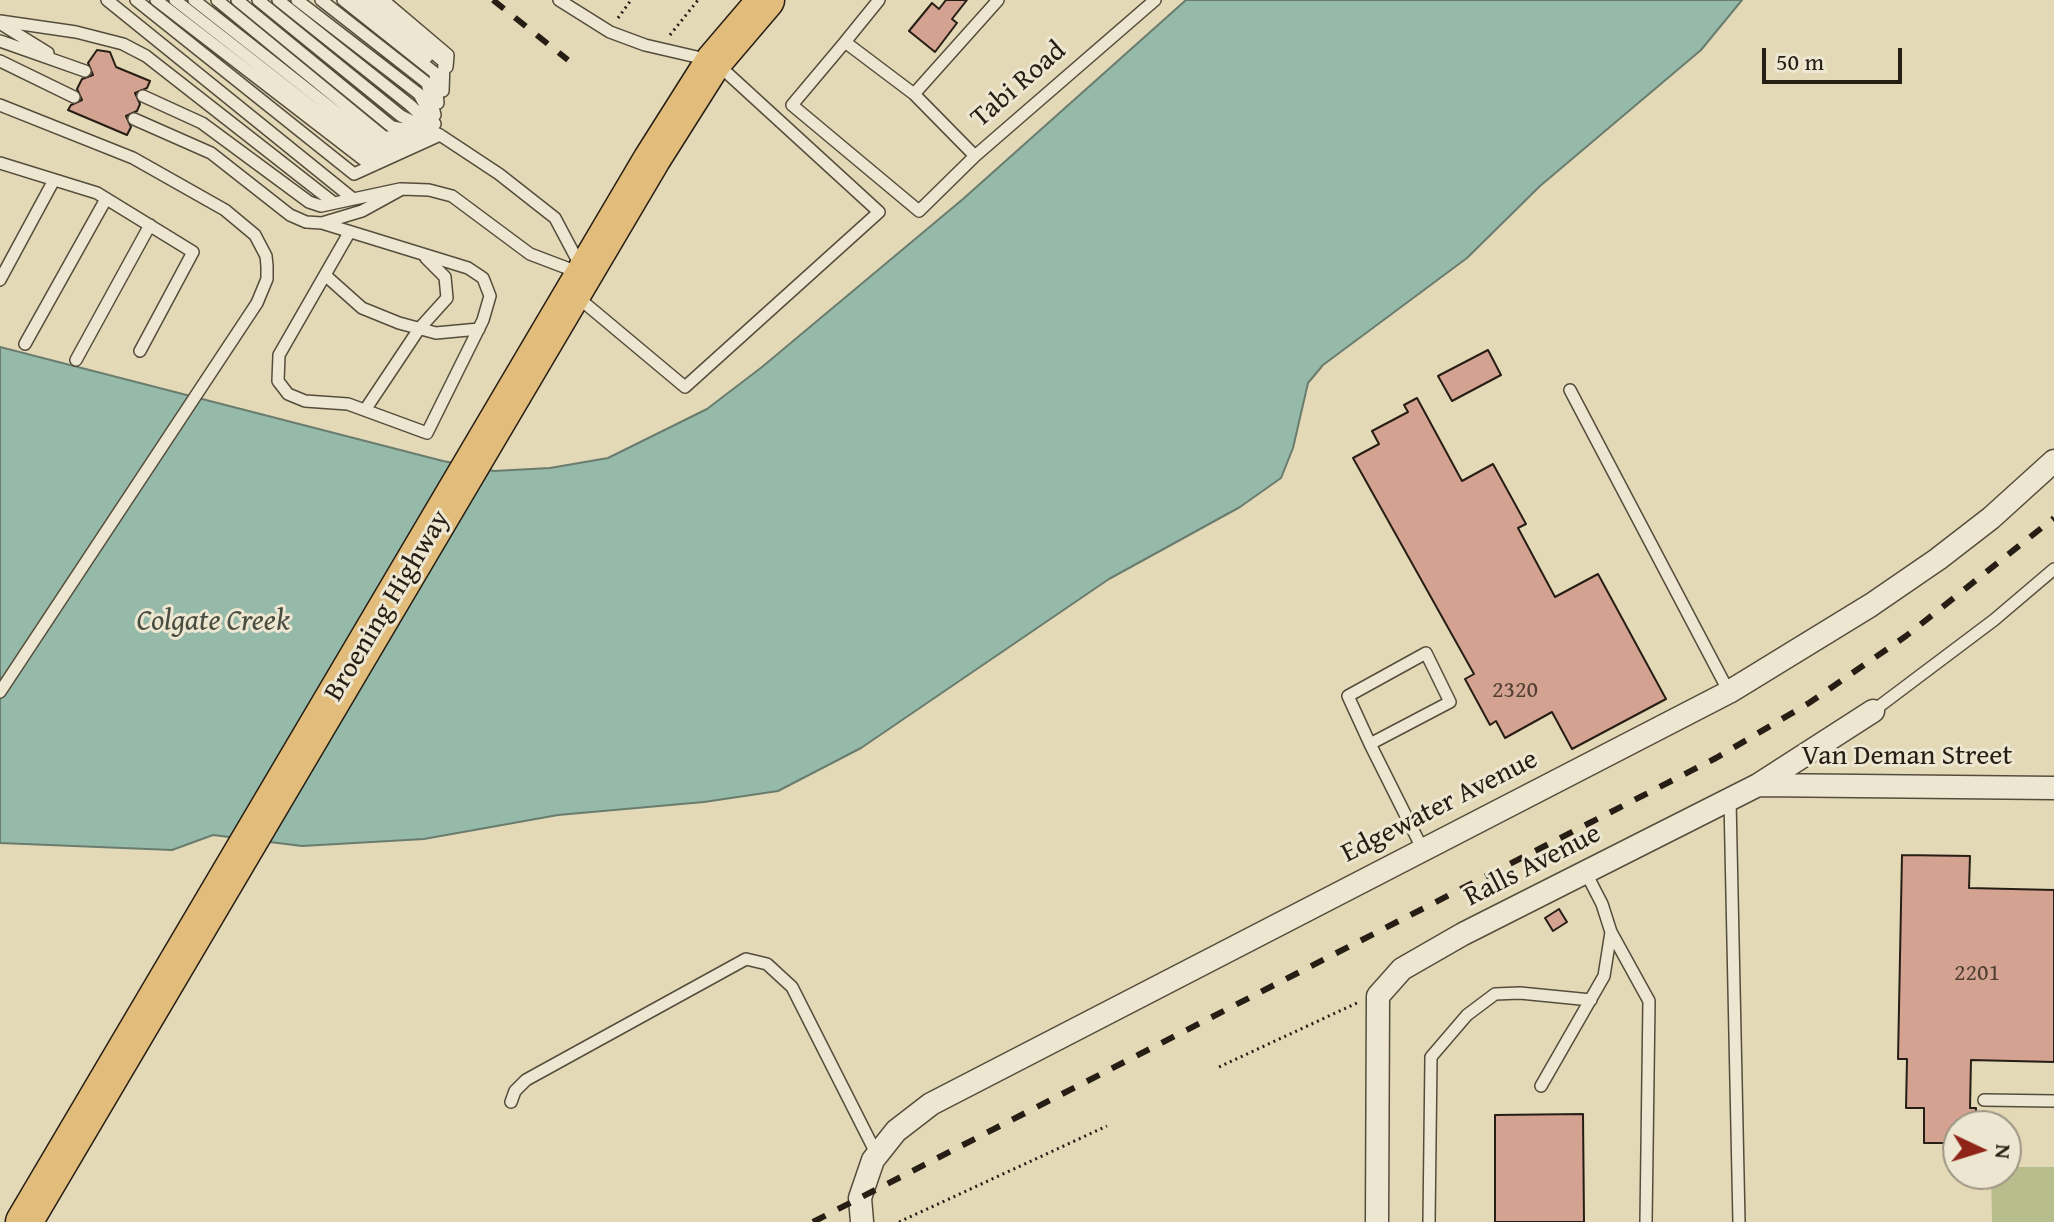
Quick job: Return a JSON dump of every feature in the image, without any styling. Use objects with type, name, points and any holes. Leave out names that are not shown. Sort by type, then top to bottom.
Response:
[{"type":"main road","name":"Broening Highway","points":[[24,1222],[714,61],[766,0]]},
{"type":"street","name":"Edgewater Avenue","points":[[862,1222],[860,1198],[877,1155],[908,1119],[931,1104],[1729,692],[1858,613],[1938,559],[2054,461]]},
{"type":"street","name":"Ralls Avenue","points":[[1378,996],[1402,969],[1758,785],[1873,711]]},
{"type":"street","name":"Van Deman Street","points":[[1758,785],[2054,788]]},
{"type":"street","points":[[1377,1222],[1378,996]]},
{"type":"lane","points":[[107,0],[352,198]]},
{"type":"lane","points":[[136,0],[354,174],[440,135]]},
{"type":"lane","points":[[156,0],[365,161],[440,135]]},
{"type":"lane","points":[[175,0],[371,153],[440,135]]},
{"type":"lane","points":[[194,0],[378,145],[440,135]]},
{"type":"lane","points":[[217,0],[384,137],[440,135]]},
{"type":"lane","points":[[237,0],[392,127],[440,135]]},
{"type":"lane","points":[[258,0],[401,116],[440,135]]},
{"type":"lane","points":[[278,0],[410,105],[440,135],[555,218],[579,284]]},
{"type":"lane","points":[[297,0],[419,94],[440,135]]},
{"type":"lane","points":[[321,0],[427,83],[440,135]]},
{"type":"lane","points":[[343,0],[435,73],[440,135]]},
{"type":"lane","points":[[357,0],[440,68],[440,135]]},
{"type":"lane","points":[[370,0],[444,62],[440,135]]},
{"type":"lane","points":[[383,0],[448,55],[440,135]]},
{"type":"lane","points":[[143,96],[202,123],[309,202],[321,206],[402,189],[452,196],[530,254],[579,284],[685,387],[879,212],[714,61],[660,49],[609,31],[559,0]]},
{"type":"lane","points":[[879,0],[845,42],[914,94],[975,156]]},
{"type":"lane","points":[[914,94],[998,0]]},
{"type":"lane","name":"Tabi Road","points":[[845,42],[792,105],[919,211],[975,156],[1155,0]]},
{"type":"lane","points":[[0,22],[76,32],[123,44],[146,56],[334,203]]},
{"type":"lane","points":[[0,22],[65,64]]},
{"type":"lane","points":[[0,32],[65,64]]},
{"type":"lane","points":[[0,43],[85,71]]},
{"type":"lane","points":[[3,62],[74,97]]},
{"type":"lane","points":[[0,105],[133,158],[225,210],[255,235],[266,256],[267,279],[257,303],[0,692]]},
{"type":"lane","points":[[134,119],[211,153],[290,215],[468,268],[483,278],[490,296],[479,329],[427,433],[348,404],[305,401],[288,394],[278,381],[279,355],[349,233]]},
{"type":"lane","points":[[1,166],[54,180],[106,199],[193,252],[140,351]]},
{"type":"lane","points":[[0,280],[54,180]]},
{"type":"lane","points":[[322,223],[362,211],[402,189]]},
{"type":"lane","points":[[25,344],[106,199]]},
{"type":"lane","points":[[76,360],[150,225]]},
{"type":"lane","points":[[365,410],[419,329],[447,298],[445,277],[422,255]]},
{"type":"lane","points":[[325,275],[362,308],[419,329],[436,333],[479,329]]},
{"type":"lane","points":[[1570,390],[1729,692]]},
{"type":"lane","points":[[1873,711],[1994,620],[2054,569]]},
{"type":"lane","points":[[1370,744],[1450,702],[1426,653],[1348,696],[1370,744],[1423,850]]},
{"type":"lane","points":[[1730,800],[1739,1222]]},
{"type":"lane","points":[[1586,873],[1602,904],[1611,932],[1649,1001],[1646,1222]]},
{"type":"lane","points":[[1541,1086],[1604,976],[1611,932]]},
{"type":"lane","points":[[511,1102],[515,1091],[526,1080],[746,959],[767,964],[792,987],[877,1155]]},
{"type":"lane","points":[[1429,1222],[1431,1057],[1467,1015],[1495,994],[1520,993],[1591,1000]]},
{"type":"lane","points":[[1984,1100],[2054,1101]]},
{"type":"path","points":[[609,31],[631,0]]},
{"type":"path","points":[[660,49],[698,0]]},
{"type":"path","points":[[1219,1067],[1357,1002],[1378,996]]},
{"type":"path","points":[[899,1222],[1107,1126]]},
{"type":"green space","points":[[2022,1167],[2054,1167],[2054,1222],[1992,1222],[1991,1190],[2022,1190]]},
{"type":"water","name":"Colgate Creek","points":[[1186,0],[1742,0],[1701,50],[1540,186],[1467,258],[1323,365],[1308,383],[1293,448],[1281,478],[1240,507],[1109,579],[861,748],[778,791],[704,802],[558,815],[424,839],[302,846],[213,835],[172,850],[0,843],[0,347],[443,461],[494,471],[550,468],[608,458],[707,409],[762,367],[963,199]]},
{"type":"building","points":[[946,0],[967,0],[952,19],[957,23],[935,52],[909,31],[932,3],[939,9]]},
{"type":"building","points":[[97,50],[110,52],[116,67],[150,81],[147,88],[135,93],[140,104],[137,111],[126,116],[131,127],[127,135],[68,110],[82,100],[77,89],[82,79],[93,75],[88,63]]},
{"type":"building","points":[[1488,350],[1501,375],[1452,401],[1438,376]]},
{"type":"building","points":[[1417,398],[1462,481],[1493,464],[1526,524],[1518,528],[1555,597],[1598,574],[1666,699],[1572,749],[1552,712],[1505,738],[1496,721],[1490,725],[1465,679],[1474,674],[1353,458],[1379,444],[1372,431],[1408,412],[1404,405]]},
{"type":"building","points":[[1902,855],[1970,856],[1969,888],[2054,890],[2054,1062],[1971,1060],[1970,1108],[1976,1110],[1942,1110],[1942,1143],[1924,1143],[1924,1108],[1906,1108],[1907,1059],[1898,1059]]},
{"type":"building","points":[[1559,909],[1567,922],[1553,931],[1545,918]]},
{"type":"building","points":[[1583,1114],[1584,1222],[1495,1222],[1495,1115]]},
{"type":"railway","points":[[493,0],[568,60]]},
{"type":"railway","points":[[813,1222],[1716,758],[1809,703],[1906,636],[2054,518]]}]
